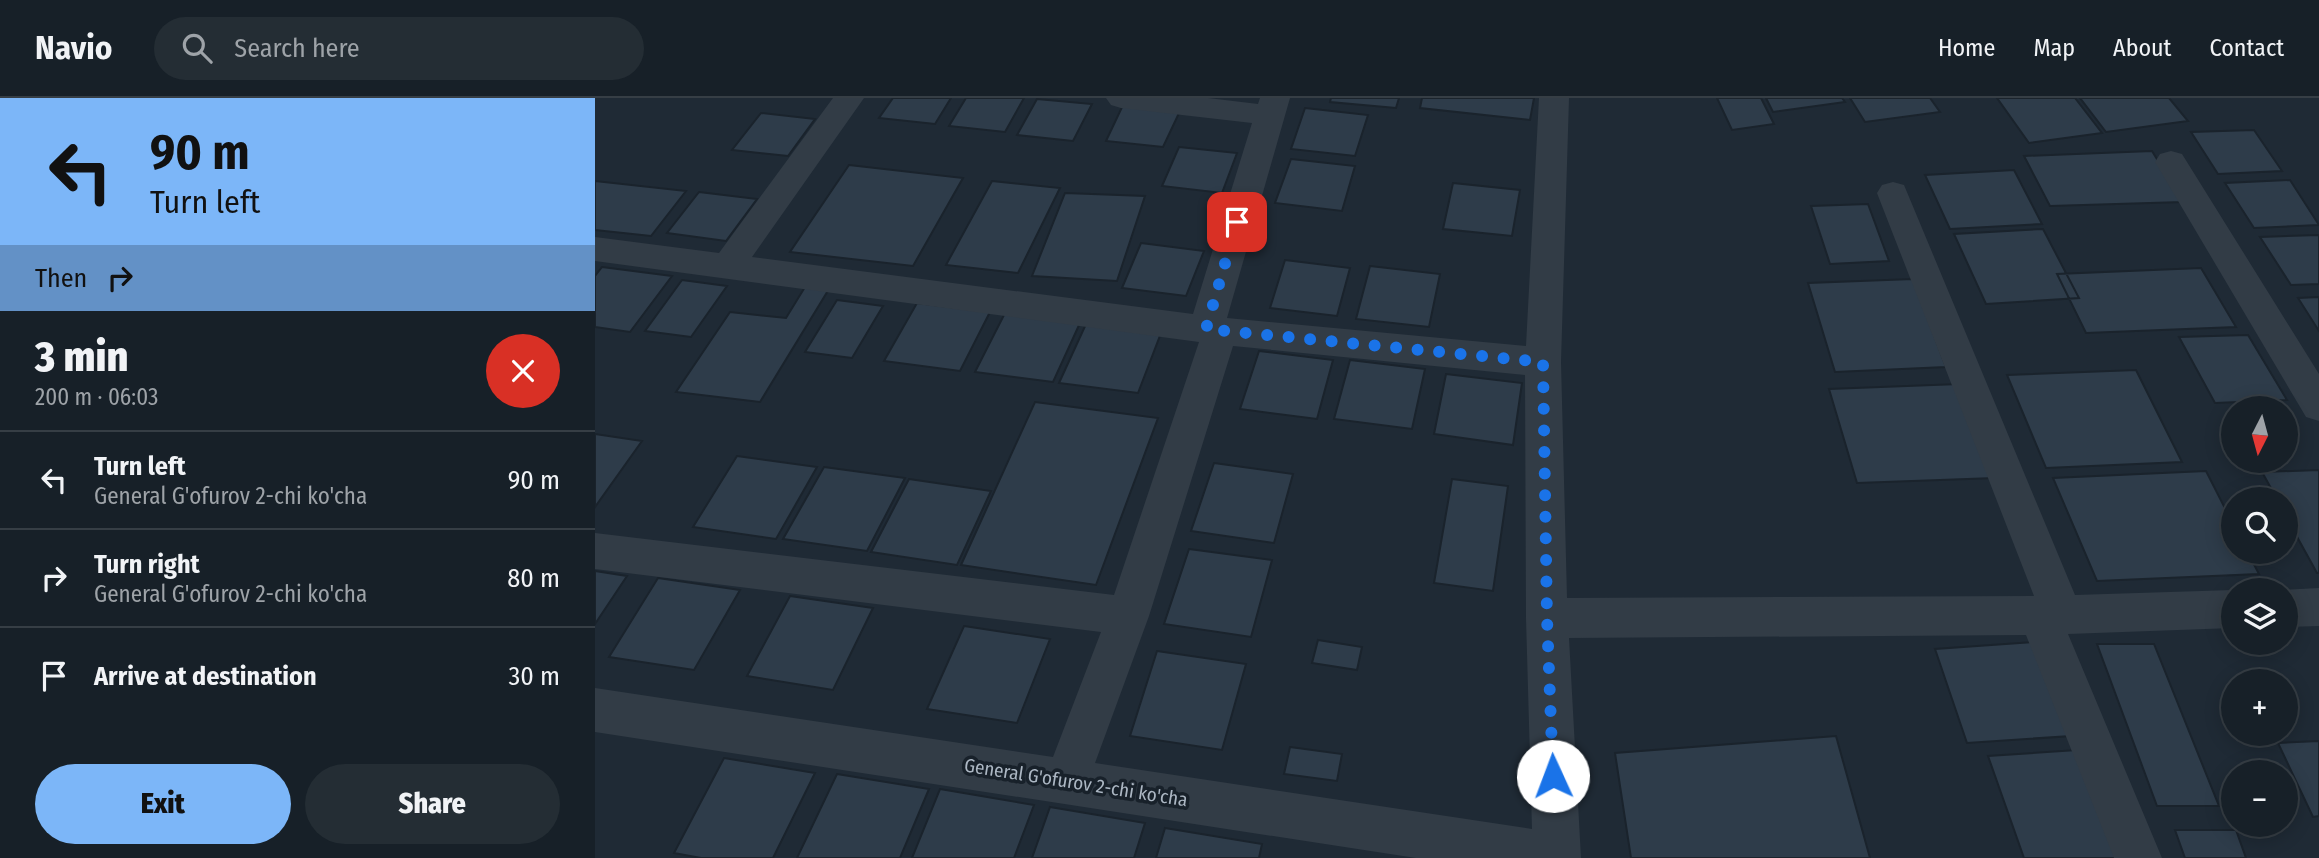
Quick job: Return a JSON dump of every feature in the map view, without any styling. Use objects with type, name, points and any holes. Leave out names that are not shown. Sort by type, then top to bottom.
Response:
[{"type":"street","points":[[726,268],[849,98]]},
{"type":"street","points":[[1066,781],[1128,616],[1213,330],[1272,106],[1124,98]]},
{"type":"street","points":[[1557,98],[1543,362],[1547,618],[1557,857]]},
{"type":"street","points":[[2171,162],[2319,406]]},
{"type":"street","points":[[1893,193],[2051,614],[2138,858]]},
{"type":"street","points":[[595,250],[1213,330],[1543,362]]},
{"type":"street","points":[[595,551],[1128,616]]},
{"type":"street","points":[[2298,608],[2319,607]]},
{"type":"street","points":[[1547,618],[2051,614],[2221,609]]},
{"type":"street","name":"General G'ofurov 2-chi ko'cha","points":[[595,709],[1557,857]]},
{"type":"building","points":[[893,98],[951,98],[935,124],[879,118]]},
{"type":"building","points":[[966,98],[1024,98],[1005,132],[949,126]]},
{"type":"building","points":[[1331,98],[1399,98],[1396,108],[1330,102]]},
{"type":"building","points":[[1422,98],[1534,98],[1530,120],[1420,108]]},
{"type":"building","points":[[1717,98],[1761,98],[1774,124],[1732,130]]},
{"type":"building","points":[[1766,98],[1842,98],[1845,102],[1773,112]]},
{"type":"building","points":[[1850,98],[1930,98],[1940,112],[1865,122]]},
{"type":"building","points":[[1997,98],[2075,98],[2102,133],[2029,143]]},
{"type":"building","points":[[2080,98],[2169,98],[2188,121],[2106,132]]},
{"type":"building","points":[[1037,99],[1092,104],[1073,141],[1017,135]]},
{"type":"building","points":[[1123,105],[1180,111],[1163,147],[1106,141]]},
{"type":"building","points":[[1305,108],[1368,115],[1355,156],[1291,149]]},
{"type":"building","points":[[761,113],[815,119],[788,156],[732,150]]},
{"type":"building","points":[[2254,130],[2282,171],[2218,174],[2191,132]]},
{"type":"building","points":[[1179,147],[1237,153],[1222,193],[1162,186]]},
{"type":"building","points":[[2152,151],[2183,202],[2050,206],[2024,156]]},
{"type":"building","points":[[1291,159],[1355,166],[1342,211],[1275,203]]},
{"type":"building","points":[[849,165],[963,178],[913,266],[790,252]]},
{"type":"building","points":[[2014,170],[2042,224],[1950,229],[1925,175]]},
{"type":"building","points":[[2290,180],[2319,225],[2254,228],[2225,183]]},
{"type":"building","points":[[595,181],[686,191],[651,236],[595,230]]},
{"type":"building","points":[[992,181],[1060,188],[1018,273],[946,265]]},
{"type":"building","points":[[1453,183],[1520,190],[1512,236],[1443,229]]},
{"type":"building","points":[[699,192],[757,199],[726,241],[667,233]]},
{"type":"building","points":[[1065,193],[1145,196],[1117,281],[1032,276]]},
{"type":"building","points":[[1868,204],[1889,261],[1830,264],[1811,206]]},
{"type":"building","points":[[2043,229],[2079,298],[1986,304],[1954,234]]},
{"type":"building","points":[[2319,235],[2319,284],[2291,285],[2260,237]]},
{"type":"building","points":[[1141,243],[1204,251],[1186,296],[1122,288]]},
{"type":"building","points":[[1285,260],[1350,268],[1337,316],[1270,308]]},
{"type":"building","points":[[1370,266],[1440,274],[1429,327],[1356,319]]},
{"type":"building","points":[[602,267],[672,276],[630,332],[595,327],[595,276]]},
{"type":"building","points":[[2201,268],[2236,327],[2086,333],[2057,274]]},
{"type":"building","points":[[1913,279],[1946,367],[1835,372],[1808,283]]},
{"type":"building","points":[[682,280],[727,286],[691,337],[645,331]]},
{"type":"building","points":[[805,287],[829,289],[760,402],[676,392],[730,312],[786,318]]},
{"type":"building","points":[[2319,297],[2319,331],[2298,298]]},
{"type":"building","points":[[837,300],[883,306],[852,358],[805,352]]},
{"type":"building","points":[[917,303],[990,312],[960,371],[884,361]]},
{"type":"building","points":[[1005,313],[1080,323],[1053,382],[975,372]]},
{"type":"building","points":[[1086,324],[1161,333],[1138,393],[1059,383]]},
{"type":"building","points":[[2248,335],[2285,396],[2221,396],[2221,403],[2215,403],[2179,337]]},
{"type":"building","points":[[1259,351],[1333,360],[1317,419],[1240,409]]},
{"type":"building","points":[[1350,360],[1425,369],[1412,429],[1334,419]]},
{"type":"building","points":[[2136,370],[2182,462],[2046,468],[2007,375]]},
{"type":"building","points":[[1446,374],[1522,383],[1513,445],[1434,434]]},
{"type":"building","points":[[1959,384],[1995,478],[1857,483],[1829,389]]},
{"type":"building","points":[[1035,402],[1158,418],[1096,585],[961,565]]},
{"type":"building","points":[[595,434],[642,441],[595,507]]},
{"type":"building","points":[[737,456],[817,467],[776,539],[693,527]]},
{"type":"building","points":[[1214,463],[1293,474],[1274,543],[1191,531]]},
{"type":"building","points":[[824,467],[905,478],[867,551],[783,539]]},
{"type":"building","points":[[2319,470],[2319,573],[2298,539],[2298,487],[2270,487],[2263,473],[2298,473],[2298,471]]},
{"type":"building","points":[[2206,471],[2221,500],[2221,564],[2254,564],[2259,574],[2097,581],[2053,478]]},
{"type":"building","points":[[909,479],[991,491],[957,565],[871,552]]},
{"type":"building","points":[[1452,479],[1508,486],[1493,591],[1434,583]]},
{"type":"building","points":[[1189,549],[1272,560],[1251,637],[1164,624]]},
{"type":"building","points":[[595,571],[627,576],[595,624]]},
{"type":"building","points":[[658,578],[740,590],[694,670],[609,657]]},
{"type":"building","points":[[790,596],[873,608],[833,690],[747,676]]},
{"type":"building","points":[[964,626],[1050,639],[1017,723],[927,709]]},
{"type":"building","points":[[1318,640],[1362,647],[1357,670],[1312,663]]},
{"type":"building","points":[[2034,642],[2071,736],[1967,743],[1935,649]]},
{"type":"building","points":[[2097,644],[2154,644],[2219,806],[2157,806]]},
{"type":"building","points":[[1157,651],[1246,664],[1222,750],[1130,736]]},
{"type":"building","points":[[1836,736],[1870,858],[1631,858],[1615,753]]},
{"type":"building","points":[[2319,741],[2319,816],[2313,817],[2298,785],[2298,760],[2286,760],[2279,746],[2298,746],[2298,742]]},
{"type":"building","points":[[1290,747],[1342,754],[1337,781],[1284,774]]},
{"type":"building","points":[[2077,750],[2120,858],[2024,858],[1988,756]]},
{"type":"building","points":[[724,758],[815,773],[773,858],[701,858],[674,853]]},
{"type":"building","points":[[837,774],[929,789],[900,858],[797,858]]},
{"type":"building","points":[[940,789],[1034,805],[1014,858],[912,858]]},
{"type":"building","points":[[1050,807],[1145,823],[1134,858],[1032,858]]},
{"type":"building","points":[[1165,828],[1262,844],[1259,858],[1156,858]]},
{"type":"building","points":[[2175,830],[2221,830],[2221,837],[2238,837],[2246,858],[2185,858]]},
{"type":"route","points":[[1237,222],[1206,329],[1543,362],[1547,618],[1553,776]]}]
